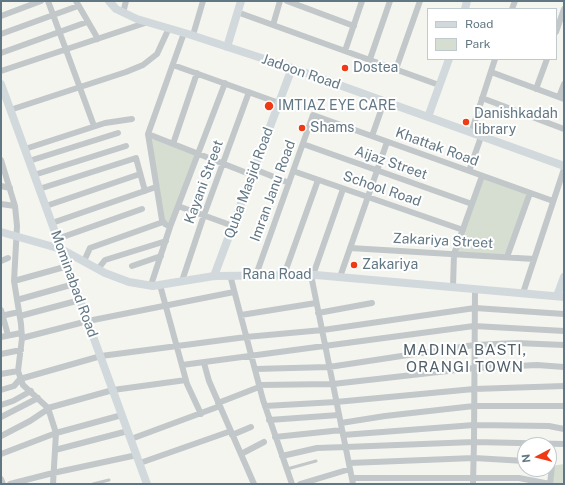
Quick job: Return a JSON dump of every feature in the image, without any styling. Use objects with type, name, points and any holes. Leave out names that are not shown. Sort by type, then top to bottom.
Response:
[{"type":"street","points":[[1,16],[41,1]]},
{"type":"street","points":[[48,1],[94,126]]},
{"type":"street","name":"Jadoon Road","points":[[109,1],[116,9],[123,13],[292,68],[564,166]]},
{"type":"street","points":[[123,13],[126,1]]},
{"type":"street","points":[[193,36],[203,1]]},
{"type":"street","points":[[227,47],[241,1]]},
{"type":"street","points":[[273,25],[280,1]]},
{"type":"street","points":[[287,1],[354,26]]},
{"type":"street","points":[[345,51],[361,1]]},
{"type":"street","points":[[370,59],[390,1]]},
{"type":"street","points":[[396,69],[420,1]]},
{"type":"street","points":[[1,34],[53,15],[77,4],[98,39]]},
{"type":"street","points":[[561,26],[564,9]]},
{"type":"street","points":[[237,12],[439,85]]},
{"type":"street","points":[[1,53],[59,31],[88,22]]},
{"type":"street","points":[[1,71],[148,22]]},
{"type":"street","points":[[10,110],[80,88],[143,65],[157,54],[169,28]]},
{"type":"street","points":[[170,227],[162,220],[148,134],[184,33]]},
{"type":"street","points":[[428,117],[449,60]]},
{"type":"street","points":[[471,133],[495,60]]},
{"type":"street","points":[[536,89],[547,60]]},
{"type":"street","points":[[173,65],[279,103]]},
{"type":"street","name":"Quba Masjid Road","points":[[214,276],[292,68]]},
{"type":"street","points":[[491,72],[562,98],[564,84]]},
{"type":"street","points":[[173,144],[197,73]]},
{"type":"street","points":[[151,285],[170,227],[225,83]]},
{"type":"street","name":"Mominabad Road","points":[[1,84],[147,484]]},
{"type":"street","name":"Kayani Street","points":[[182,281],[204,215],[249,92]]},
{"type":"street","points":[[482,98],[564,129]]},
{"type":"street","points":[[372,136],[384,102]]},
{"type":"street","name":"Khattak Road","points":[[313,115],[553,201]]},
{"type":"street","name":"Imran Janu Road","points":[[256,275],[313,115]]},
{"type":"street","points":[[25,149],[94,126],[132,119]]},
{"type":"street","points":[[29,161],[118,134]]},
{"type":"street","points":[[148,134],[223,164],[289,183]]},
{"type":"street","points":[[469,171],[481,136]]},
{"type":"street","points":[[340,277],[387,142]]},
{"type":"street","name":"Aijaz Street","points":[[303,144],[472,204]]},
{"type":"street","points":[[34,174],[126,146]]},
{"type":"street","points":[[39,189],[136,158],[145,191]]},
{"type":"street","points":[[1,160],[16,206],[17,236],[14,281],[22,336],[18,371],[23,385],[31,391],[48,409],[56,433],[53,484]]},
{"type":"street","points":[[523,293],[564,169]]},
{"type":"street","name":"School Road","points":[[294,171],[462,230]]},
{"type":"street","points":[[46,206],[140,174]]},
{"type":"street","points":[[453,287],[454,254],[482,176]]},
{"type":"street","points":[[284,275],[318,180]]},
{"type":"street","points":[[1,186],[10,188]]},
{"type":"street","points":[[52,223],[156,187]]},
{"type":"street","points":[[343,189],[312,275],[316,303],[352,481],[473,481],[519,478],[550,484]]},
{"type":"street","points":[[507,257],[530,193]]},
{"type":"street","points":[[1,204],[16,206]]},
{"type":"street","points":[[178,206],[233,226]]},
{"type":"street","points":[[58,239],[142,209]]},
{"type":"street","points":[[84,262],[90,248],[163,222]]},
{"type":"street","name":"Rana Road","points":[[1,232],[61,249],[105,273],[129,282],[151,285],[230,275],[312,275],[561,296]]},
{"type":"street","points":[[98,269],[105,260],[166,242]]},
{"type":"street","name":"Zakariya Street","points":[[350,248],[534,259]]},
{"type":"street","points":[[132,266],[161,256]]},
{"type":"street","points":[[1,261],[8,258]]},
{"type":"street","points":[[14,281],[68,266]]},
{"type":"street","points":[[230,275],[269,420],[292,484]]},
{"type":"street","points":[[561,296],[564,276]]},
{"type":"street","points":[[16,300],[74,284]]},
{"type":"street","points":[[160,285],[186,380],[200,414]]},
{"type":"street","points":[[473,481],[475,289]]},
{"type":"street","points":[[1,337],[8,335],[22,336],[88,321],[234,292]]},
{"type":"street","points":[[8,335],[2,314],[19,314],[80,300]]},
{"type":"street","points":[[240,315],[316,303]]},
{"type":"street","points":[[318,313],[372,303]]},
{"type":"street","points":[[1,390],[14,386],[20,379],[101,356],[246,337],[322,330],[475,308],[564,314]]},
{"type":"street","points":[[182,366],[474,326],[564,330]]},
{"type":"street","points":[[255,369],[329,367],[474,345],[564,345]]},
{"type":"street","points":[[1,354],[20,350]]},
{"type":"street","points":[[204,363],[209,381],[254,483],[246,484]]},
{"type":"street","points":[[131,440],[200,414],[259,386],[333,384],[474,368],[537,365],[564,367]]},
{"type":"street","points":[[1,374],[18,371]]},
{"type":"street","points":[[1,436],[30,421],[48,409],[113,390],[186,380]]},
{"type":"street","points":[[265,406],[336,402],[474,389],[564,386]]},
{"type":"street","points":[[1,405],[13,401],[31,391]]},
{"type":"street","points":[[1,417],[38,398]]},
{"type":"street","points":[[341,423],[385,416],[474,406],[564,406]]},
{"type":"street","points":[[1,454],[56,433],[122,415]]},
{"type":"street","points":[[269,420],[339,415]]},
{"type":"street","points":[[275,437],[474,425],[549,426],[564,430]]},
{"type":"street","points":[[10,484],[53,473],[138,459],[251,427]]},
{"type":"street","points":[[55,450],[128,431]]},
{"type":"street","points":[[241,454],[264,442]]},
{"type":"street","points":[[282,456],[317,448],[474,442],[517,443]]},
{"type":"street","points":[[300,484],[349,466],[474,458],[517,461]]},
{"type":"street","points":[[1,479],[3,484]]},
{"type":"lane","points":[[287,469],[316,461]]},
{"type":"lane","points":[[92,484],[109,480]]},
{"type":"green space","points":[[148,134],[197,153],[170,227],[165,224]]},
{"type":"green space","points":[[482,176],[530,193],[507,257],[457,254]]},
{"type":"green space","points":[[564,464],[564,484],[549,484],[550,477],[557,477],[557,465]]},
{"type":"place","name":"Dostea","points":[[345,68]]},
{"type":"place","name":"IMTIAZ EYE CARE","points":[[269,106]]},
{"type":"place","name":"Danishkadah library","points":[[466,122]]},
{"type":"place","name":"Shams","points":[[302,128]]},
{"type":"place","name":"Zakariya","points":[[354,265]]},
{"type":"district","name":"MADINA BASTI, ORANGI TOWN","points":[[465,358]]}]
